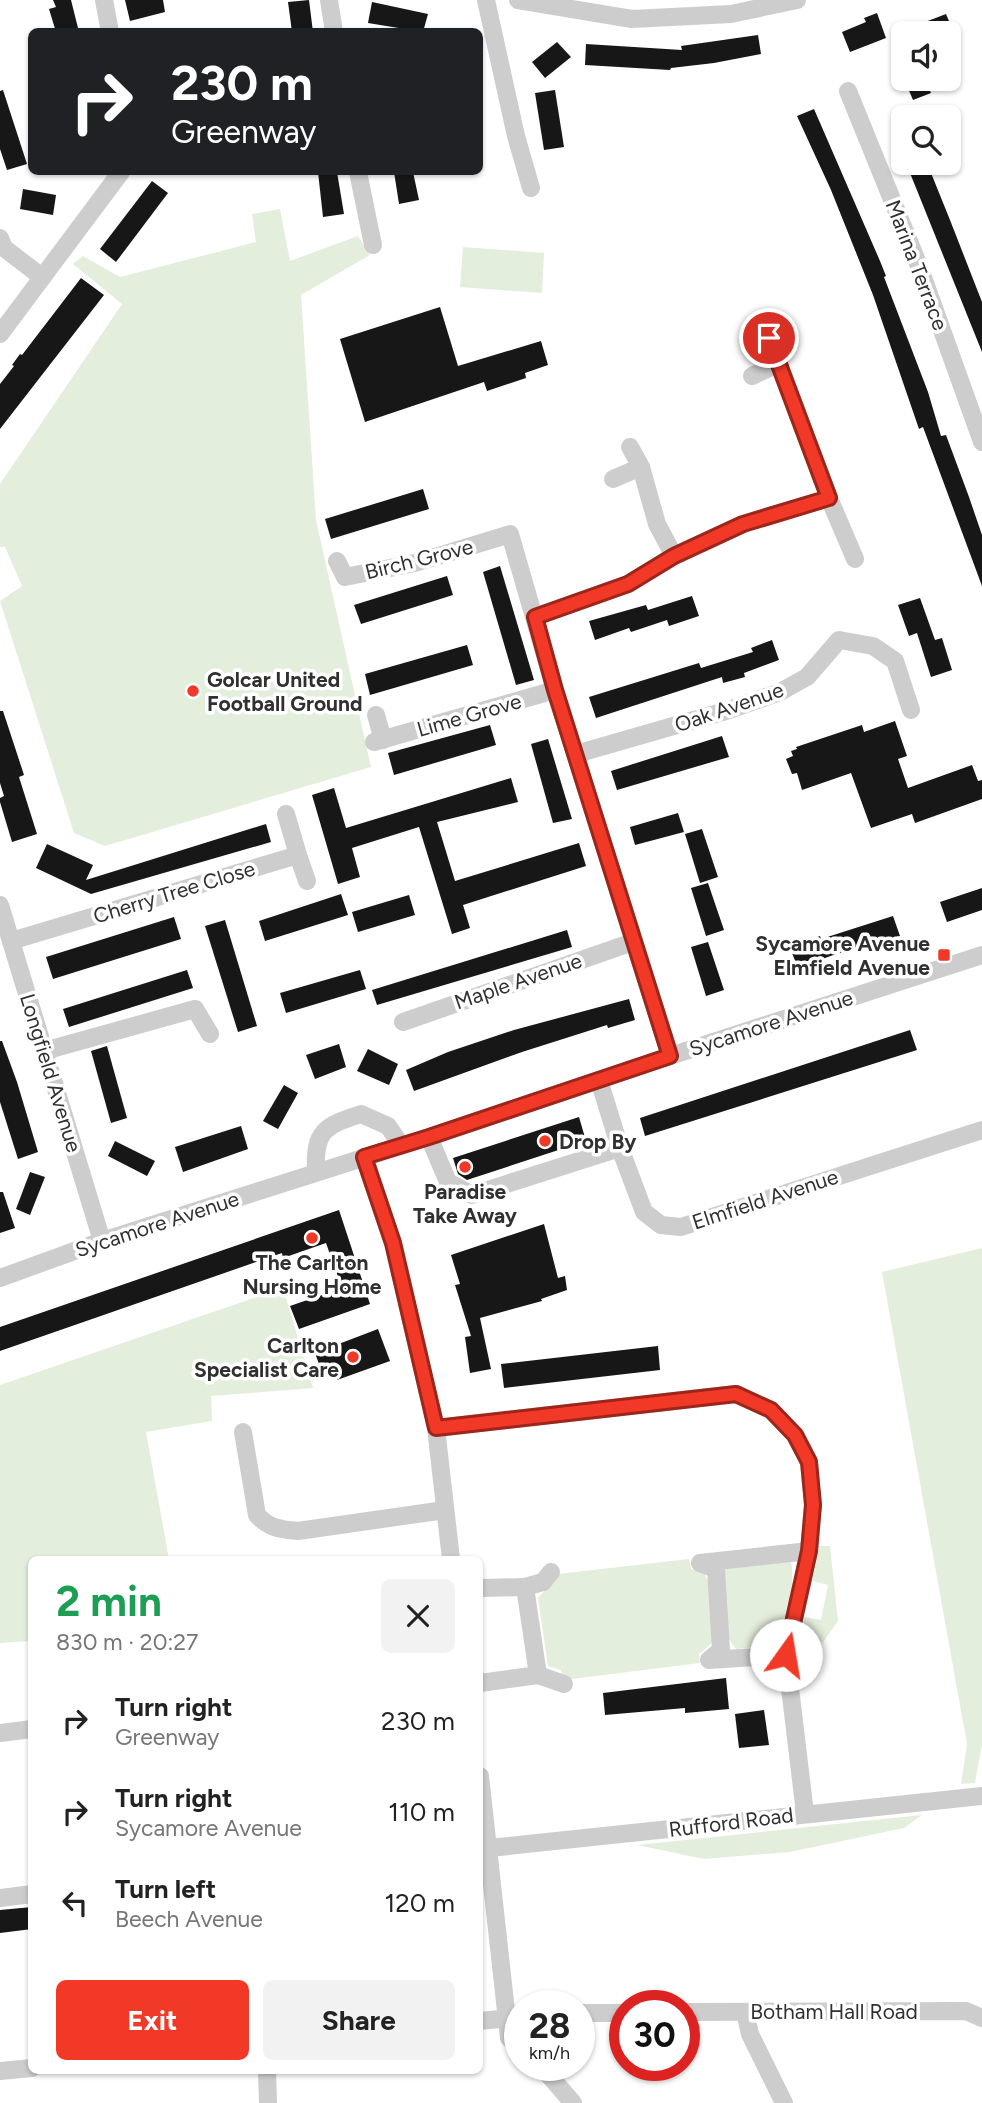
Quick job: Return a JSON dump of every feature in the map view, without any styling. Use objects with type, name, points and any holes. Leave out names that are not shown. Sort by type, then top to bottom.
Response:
[{"type":"street","points":[[104,0],[109,28]]},
{"type":"street","points":[[329,0],[333,28]]},
{"type":"street","points":[[486,0],[516,136],[531,188]]},
{"type":"street","points":[[518,0],[632,19],[797,0]]},
{"type":"street","name":"Marina Terrace","points":[[848,91],[919,266],[982,442]]},
{"type":"street","points":[[0,334],[119,175]]},
{"type":"street","points":[[359,175],[373,245]]},
{"type":"street","points":[[0,238],[4,248],[42,277]]},
{"type":"street","points":[[769,338],[829,498],[855,559]]},
{"type":"street","points":[[752,376],[778,364]]},
{"type":"street","points":[[630,447],[641,467],[657,524],[674,556]]},
{"type":"street","points":[[613,479],[641,467]]},
{"type":"street","points":[[670,1056],[555,690],[535,617],[628,584],[674,556],[743,524],[829,498]]},
{"type":"street","name":"Birch Grove","points":[[337,561],[345,577],[415,563],[510,534],[535,617]]},
{"type":"street","name":"Oak Avenue","points":[[576,754],[729,710],[780,692],[807,677],[839,640],[873,646],[895,661],[911,709]]},
{"type":"street","name":"Lime Grove","points":[[376,715],[378,741],[555,690]]},
{"type":"street","points":[[286,814],[307,881]]},
{"type":"street","name":"Cherry Tree Close","points":[[11,941],[298,855]]},
{"type":"street","name":"Longfield Avenue","points":[[0,905],[102,1241]]},
{"type":"street","name":"Maple Avenue","points":[[403,1023],[634,942]]},
{"type":"street","name":"Sycamore Avenue","points":[[0,1278],[102,1241],[429,1137],[982,955]]},
{"type":"street","points":[[44,1051],[195,1009],[210,1034]]},
{"type":"street","name":"Elmfield Avenue","points":[[599,1080],[644,1212],[661,1225],[681,1227],[982,1130]]},
{"type":"street","points":[[316,1172],[315,1152],[322,1134],[333,1123],[361,1114],[388,1126],[401,1145]]},
{"type":"street","points":[[429,1137],[448,1182],[472,1195],[620,1148]]},
{"type":"street","points":[[364,1157],[393,1243],[436,1428],[451,1556]]},
{"type":"street","points":[[436,1428],[736,1394],[771,1410],[795,1435],[809,1462],[813,1505],[809,1551],[786,1655],[805,1813]]},
{"type":"street","points":[[243,1432],[257,1516],[274,1528],[299,1531],[445,1510]]},
{"type":"street","points":[[786,1655],[709,1660],[721,1650],[716,1569],[700,1563],[809,1551]]},
{"type":"street","points":[[483,1588],[525,1587],[543,1582],[551,1572]]},
{"type":"street","points":[[525,1587],[538,1675]]},
{"type":"street","points":[[483,1683],[538,1675],[564,1684]]},
{"type":"street","points":[[0,1733],[28,1730]]},
{"type":"street","name":"Rufford Road","points":[[483,1849],[982,1796]]},
{"type":"street","points":[[483,1849],[508,1990]]},
{"type":"street","points":[[0,1898],[28,1894]]},
{"type":"street","name":"Botham Hall Road","points":[[700,2012],[966,2011],[982,2018]]},
{"type":"street","points":[[745,2012],[750,2034],[784,2103]]},
{"type":"street","points":[[483,2021],[504,2019]]},
{"type":"street","points":[[0,2071],[28,2068]]},
{"type":"street","points":[[267,2074],[268,2103]]},
{"type":"street","points":[[554,2081],[573,2103]]},
{"type":"green space","points":[[280,209],[290,261],[358,236],[370,255],[301,295],[316,520],[371,767],[105,846],[74,833],[0,601],[22,586],[5,547],[0,547],[0,484],[122,304],[73,264],[83,256],[120,277],[256,242],[252,214]]},
{"type":"green space","points":[[463,247],[544,253],[542,293],[460,287]]},
{"type":"green space","points":[[982,1248],[982,1744],[975,1783],[961,1784],[967,1744],[882,1272]]},
{"type":"green space","points":[[283,1288],[313,1388],[211,1396],[212,1421],[146,1432],[168,1556],[28,1556],[28,1641],[0,1643],[0,1385]]},
{"type":"green space","points":[[819,1546],[830,1546],[838,1621],[814,1655],[800,1689],[795,1661],[805,1617],[821,1620],[828,1585],[813,1581]]},
{"type":"green space","points":[[689,1559],[691,1569],[704,1573],[709,1583],[713,1642],[699,1654],[700,1663],[564,1680],[561,1670],[548,1666],[538,1598],[549,1586],[549,1575]]},
{"type":"green space","points":[[791,1562],[789,1605],[773,1645],[736,1649],[728,1638],[722,1574],[728,1565]]},
{"type":"green space","points":[[922,1815],[904,1828],[790,1852],[704,1859],[637,1845]]},
{"type":"building","points":[[53,0],[71,0],[78,28],[55,28],[49,9],[56,7]]},
{"type":"building","points":[[125,0],[163,0],[165,12],[130,21]]},
{"type":"building","points":[[309,0],[312,28],[291,28],[288,2]]},
{"type":"building","points":[[372,2],[428,14],[424,28],[399,28],[368,23]]},
{"type":"building","points":[[877,13],[886,38],[850,52],[842,32],[866,22],[864,18]]},
{"type":"building","points":[[946,14],[949,21],[928,21]]},
{"type":"building","points":[[758,35],[761,54],[714,63],[670,70],[585,65],[586,44],[682,50],[681,46]]},
{"type":"building","points":[[557,42],[571,57],[545,78],[532,62]]},
{"type":"building","points":[[3,90],[27,164],[7,170],[0,149],[0,91]]},
{"type":"building","points":[[555,90],[564,147],[544,150],[535,93]]},
{"type":"building","points":[[909,91],[930,91],[931,93],[913,100]]},
{"type":"building","points":[[814,109],[886,276],[884,277],[928,392],[941,436],[946,435],[969,497],[982,535],[982,586],[923,427],[919,429],[873,295],[831,190],[797,116]]},
{"type":"building","points":[[318,175],[338,175],[344,214],[323,217]]},
{"type":"building","points":[[394,175],[414,175],[419,200],[399,204]]},
{"type":"building","points":[[911,175],[932,175],[950,220],[982,302],[982,352]]},
{"type":"building","points":[[152,181],[168,193],[116,262],[100,249]]},
{"type":"building","points":[[23,189],[56,195],[53,215],[20,209]]},
{"type":"building","points":[[81,278],[104,295],[0,429],[0,384],[20,354],[22,355]]},
{"type":"building","points":[[440,307],[458,366],[541,341],[548,365],[525,373],[526,378],[487,391],[484,382],[365,422],[340,339]]},
{"type":"building","points":[[423,489],[429,509],[331,539],[325,519]]},
{"type":"building","points":[[500,566],[534,680],[516,685],[483,572]]},
{"type":"building","points":[[447,576],[453,595],[361,624],[354,605]]},
{"type":"building","points":[[692,596],[699,616],[669,626],[667,620],[631,632],[629,628],[595,640],[589,621],[646,605],[648,610]]},
{"type":"building","points":[[920,598],[935,640],[942,638],[952,670],[931,677],[917,633],[909,636],[898,605]]},
{"type":"building","points":[[772,640],[779,660],[744,673],[745,677],[723,683],[722,677],[596,718],[589,697],[699,663],[701,668],[753,652],[751,648]]},
{"type":"building","points":[[467,645],[473,665],[370,695],[365,674]]},
{"type":"building","points":[[0,711],[3,711],[24,775],[19,777],[37,834],[12,842],[0,802],[0,798],[4,796],[0,783]]},
{"type":"building","points":[[895,721],[907,756],[898,759],[908,788],[972,765],[978,781],[982,780],[982,799],[915,823],[912,814],[871,828],[851,773],[802,790],[797,773],[792,774],[786,759],[793,756],[791,751],[797,749],[796,747],[862,725],[864,732]]},
{"type":"building","points":[[490,725],[496,745],[394,775],[388,753]]},
{"type":"building","points":[[722,736],[729,757],[617,790],[611,771]]},
{"type":"building","points":[[548,739],[572,819],[553,823],[531,744]]},
{"type":"building","points":[[511,778],[518,802],[437,822],[455,881],[579,843],[586,866],[463,905],[470,928],[452,934],[419,827],[352,848],[360,877],[338,884],[312,795],[334,788],[346,828]]},
{"type":"building","points":[[678,813],[684,832],[635,845],[630,827]]},
{"type":"building","points":[[266,824],[271,842],[91,894],[36,868],[47,844],[93,865],[86,880]]},
{"type":"building","points":[[702,829],[718,877],[700,883],[685,834]]},
{"type":"building","points":[[708,883],[724,930],[706,936],[691,888]]},
{"type":"building","points":[[982,888],[982,910],[947,922],[940,902]]},
{"type":"building","points":[[341,894],[348,915],[265,941],[259,921]]},
{"type":"building","points":[[409,895],[415,915],[358,932],[352,912]]},
{"type":"building","points":[[893,916],[900,936],[798,968],[790,948],[820,936],[821,939]]},
{"type":"building","points":[[174,917],[181,939],[53,979],[46,957]]},
{"type":"building","points":[[225,920],[257,1026],[238,1032],[205,926]]},
{"type":"building","points":[[567,930],[572,947],[377,1005],[372,990]]},
{"type":"building","points":[[708,942],[724,990],[706,996],[691,947]]},
{"type":"building","points":[[187,970],[193,988],[69,1027],[63,1009]]},
{"type":"building","points":[[360,970],[366,989],[286,1013],[280,993]]},
{"type":"building","points":[[629,999],[635,1020],[608,1028],[607,1025],[522,1052],[414,1091],[406,1070],[448,1052],[514,1030]]},
{"type":"building","points":[[910,1030],[917,1050],[645,1136],[640,1118]]},
{"type":"building","points":[[0,1041],[17,1082],[38,1152],[18,1159],[0,1102]]},
{"type":"building","points":[[339,1044],[346,1067],[315,1079],[306,1055]]},
{"type":"building","points":[[107,1046],[127,1118],[111,1123],[91,1051]]},
{"type":"building","points":[[368,1049],[398,1064],[389,1085],[357,1071]]},
{"type":"building","points":[[284,1085],[298,1093],[278,1129],[263,1121]]},
{"type":"building","points":[[579,1117],[586,1141],[467,1180],[458,1174],[453,1158]]},
{"type":"building","points":[[241,1126],[248,1149],[183,1172],[175,1147]]},
{"type":"building","points":[[115,1141],[155,1161],[147,1176],[108,1156]]},
{"type":"building","points":[[30,1172],[45,1177],[30,1215],[16,1209]]},
{"type":"building","points":[[0,1192],[3,1192],[15,1228],[0,1233]]},
{"type":"building","points":[[339,1210],[370,1304],[299,1329],[290,1306],[342,1288],[326,1243],[283,1258],[282,1253],[0,1351],[0,1327]]},
{"type":"building","points":[[544,1224],[558,1278],[565,1276],[567,1290],[541,1299],[542,1301],[480,1318],[491,1369],[470,1373],[465,1337],[471,1336],[455,1285],[460,1284],[451,1255]]},
{"type":"building","name":"Carlton Specialist Care","points":[[378,1329],[390,1361],[337,1380],[333,1371],[323,1375],[315,1353]]},
{"type":"building","points":[[658,1346],[660,1370],[504,1388],[501,1364]]},
{"type":"building","points":[[726,1678],[729,1709],[685,1713],[685,1708],[605,1715],[603,1693]]},
{"type":"building","points":[[764,1710],[769,1745],[739,1748],[735,1714]]},
{"type":"building","points":[[28,1907],[28,1930],[0,1933],[0,1910]]},
{"type":"place","name":"Golcar United Football Ground","points":[[193,691]]},
{"type":"place","name":"Sycamore Avenue Elmfield Avenue","points":[[944,955]]},
{"type":"place","name":"Drop By","points":[[545,1141]]},
{"type":"place","name":"Paradise Take Away","points":[[465,1167]]},
{"type":"place","name":"The Carlton Nursing Home","points":[[312,1238]]},
{"type":"place","name":"Carlton Specialist Care","points":[[353,1357]]},
{"type":"route","points":[[769,338],[829,498],[743,524],[674,556],[628,584],[535,617],[555,690],[670,1056],[364,1157],[393,1243],[436,1428],[736,1394],[771,1410],[795,1435],[809,1462],[813,1505],[809,1551],[786,1655]]}]
